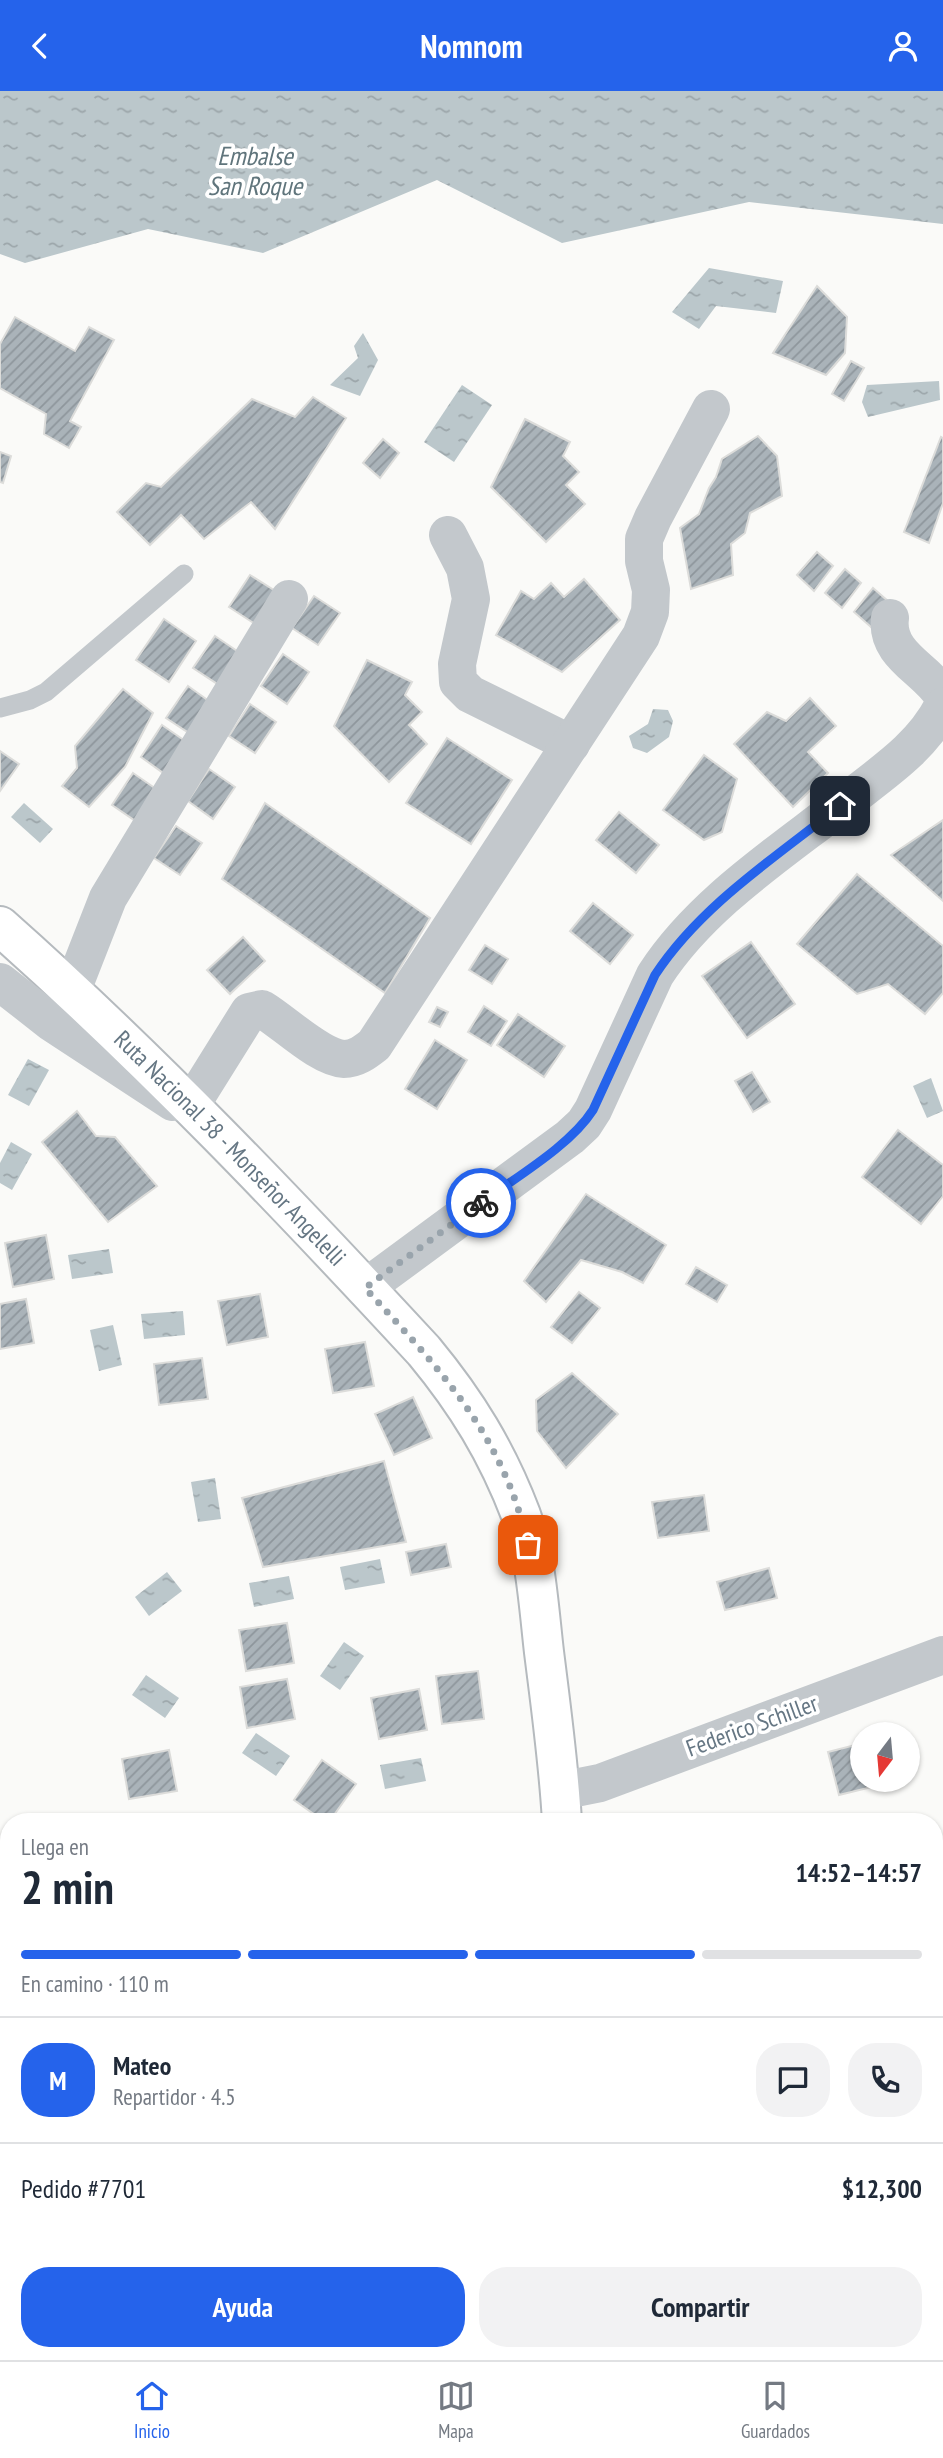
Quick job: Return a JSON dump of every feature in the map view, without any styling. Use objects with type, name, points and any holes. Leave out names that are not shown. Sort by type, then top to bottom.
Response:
[{"type":"main road","name":"Ruta Nacional 38 - Monseñor Angelelli","points":[[0,926],[72,990],[203,1117],[365,1288],[454,1388],[486,1438],[522,1519],[541,1621],[561,1806]]},
{"type":"street","points":[[0,982],[51,1022],[203,1117],[249,1012],[262,1009],[325,1053],[344,1059],[362,1055],[374,1045],[641,636],[650,612],[652,590],[644,561],[644,539],[711,409]]},
{"type":"street","points":[[448,535],[465,568],[471,599],[457,664],[458,682],[470,694],[571,744]]},
{"type":"street","points":[[72,990],[107,898],[289,599]]},
{"type":"street","points":[[890,618],[892,641],[899,652],[936,684],[943,697]]},
{"type":"street","points":[[365,1288],[584,1124],[593,1110],[655,975],[669,954],[710,911],[742,883],[899,760],[934,724],[943,706]]},
{"type":"street","name":"Federico Schiller","points":[[561,1806],[600,1783],[943,1655]]},
{"type":"lane","points":[[0,708],[30,700],[46,692],[184,575]]},
{"type":"water","name":"Embalse San Roque","points":[[0,91],[943,91],[943,224],[749,202],[562,243],[437,180],[263,253],[148,229],[25,263],[0,254]]},
{"type":"water","points":[[709,268],[783,281],[776,313],[716,306],[699,329],[672,312]]},
{"type":"water","points":[[363,333],[378,360],[360,396],[330,385],[358,358],[354,346]]},
{"type":"water","points":[[939,381],[940,400],[868,417],[862,402],[867,385]]},
{"type":"water","points":[[462,385],[492,405],[454,462],[424,442]]},
{"type":"water","points":[[653,709],[668,710],[673,721],[669,737],[647,753],[633,748],[629,736],[648,724]]},
{"type":"water","points":[[24,803],[53,829],[40,843],[11,817]]},
{"type":"water","points":[[28,1059],[49,1070],[29,1106],[8,1095]]},
{"type":"water","points":[[931,1078],[943,1111],[927,1118],[913,1086]]},
{"type":"water","points":[[11,1142],[32,1154],[12,1190],[0,1183],[0,1163]]},
{"type":"water","points":[[109,1249],[113,1273],[72,1279],[68,1255]]},
{"type":"water","points":[[183,1311],[185,1335],[144,1339],[141,1314]]},
{"type":"water","points":[[113,1325],[122,1365],[99,1371],[90,1330]]},
{"type":"water","points":[[215,1478],[221,1519],[198,1522],[191,1482]]},
{"type":"water","points":[[380,1559],[385,1583],[345,1590],[340,1567]]},
{"type":"water","points":[[167,1572],[182,1591],[149,1616],[135,1597]]},
{"type":"water","points":[[289,1576],[294,1599],[254,1607],[249,1583]]},
{"type":"water","points":[[344,1642],[364,1656],[340,1690],[320,1676]]},
{"type":"water","points":[[146,1675],[179,1698],[165,1718],[132,1695]]},
{"type":"water","points":[[256,1733],[290,1756],[276,1776],[242,1753]]},
{"type":"water","points":[[421,1758],[426,1781],[385,1789],[380,1765]]},
{"type":"building","points":[[817,286],[847,317],[845,353],[826,375],[773,353]]},
{"type":"building","points":[[15,317],[75,351],[89,327],[114,340],[70,421],[81,427],[69,448],[44,434],[46,414],[0,388],[0,344]]},
{"type":"building","points":[[851,361],[864,368],[844,401],[832,394]]},
{"type":"building","points":[[313,397],[346,418],[275,529],[251,502],[204,539],[181,515],[150,545],[117,512],[146,483],[161,487],[252,399],[295,417]]},
{"type":"building","points":[[525,419],[570,442],[563,456],[579,472],[566,485],[585,504],[546,542],[491,487]]},
{"type":"building","points":[[758,436],[777,456],[782,496],[750,513],[745,533],[731,544],[733,575],[691,589],[680,528],[699,514],[722,459]]},
{"type":"building","points":[[941,437],[943,503],[929,543],[904,532]]},
{"type":"building","points":[[383,439],[399,453],[380,478],[363,463]]},
{"type":"building","points":[[0,452],[11,456],[3,483],[0,482]]},
{"type":"building","points":[[817,552],[833,566],[814,591],[797,575]]},
{"type":"building","points":[[845,569],[861,583],[842,608],[825,593]]},
{"type":"building","points":[[250,575],[277,592],[255,624],[229,607]]},
{"type":"building","points":[[584,579],[620,620],[562,672],[496,635],[521,591],[534,599],[551,583],[564,597]]},
{"type":"building","points":[[873,588],[889,602],[871,627],[854,612]]},
{"type":"building","points":[[314,596],[340,613],[318,645],[292,628]]},
{"type":"building","points":[[164,619],[196,641],[169,682],[136,660]]},
{"type":"building","points":[[215,636],[240,653],[219,685],[193,668]]},
{"type":"building","points":[[283,654],[309,672],[287,704],[261,686]]},
{"type":"building","points":[[367,660],[412,682],[405,695],[422,712],[409,725],[427,744],[389,782],[334,726]]},
{"type":"building","points":[[188,686],[213,704],[192,735],[166,718]]},
{"type":"building","points":[[123,689],[153,713],[125,767],[89,807],[62,786],[77,768],[75,746]]},
{"type":"building","points":[[810,698],[836,726],[808,752],[828,773],[793,807],[734,744],[767,712],[786,721]]},
{"type":"building","points":[[250,704],[276,722],[255,753],[229,736]]},
{"type":"building","points":[[162,725],[188,743],[166,775],[141,757]]},
{"type":"building","points":[[447,738],[512,780],[471,844],[406,803]]},
{"type":"building","points":[[0,751],[19,764],[0,791]]},
{"type":"building","points":[[704,755],[737,779],[722,832],[704,840],[663,810]]},
{"type":"building","points":[[209,769],[235,787],[213,819],[188,801]]},
{"type":"building","points":[[133,773],[159,791],[137,822],[112,805]]},
{"type":"building","points":[[265,803],[430,918],[385,993],[222,879]]},
{"type":"building","points":[[619,812],[659,845],[636,873],[596,840]]},
{"type":"building","points":[[943,820],[943,901],[891,855]]},
{"type":"building","points":[[176,826],[202,843],[180,875],[154,858]]},
{"type":"building","points":[[857,874],[943,946],[943,993],[925,1014],[888,984],[857,994],[797,944]]},
{"type":"building","points":[[593,903],[633,935],[610,964],[570,931]]},
{"type":"building","points":[[243,937],[265,961],[230,994],[207,970]]},
{"type":"building","points":[[751,942],[795,1004],[747,1038],[702,976]]},
{"type":"building","points":[[485,945],[508,959],[492,984],[469,970]]},
{"type":"building","points":[[484,1006],[507,1021],[491,1046],[468,1032]]},
{"type":"building","points":[[437,1007],[448,1012],[440,1027],[429,1022]]},
{"type":"building","points":[[518,1014],[565,1046],[544,1077],[497,1045]]},
{"type":"building","points":[[435,1040],[467,1060],[437,1109],[405,1089]]},
{"type":"building","points":[[752,1072],[770,1102],[753,1112],[735,1081]]},
{"type":"building","points":[[77,1111],[96,1136],[115,1137],[157,1186],[108,1222],[42,1142]]},
{"type":"building","points":[[898,1130],[943,1165],[943,1196],[921,1224],[862,1177]]},
{"type":"building","points":[[586,1194],[666,1245],[643,1283],[622,1272],[581,1260],[546,1302],[524,1281]]},
{"type":"building","points":[[46,1235],[54,1279],[13,1287],[5,1243]]},
{"type":"building","points":[[696,1267],[727,1285],[717,1302],[686,1284]]},
{"type":"building","points":[[579,1292],[600,1308],[572,1343],[551,1327]]},
{"type":"building","points":[[260,1294],[268,1337],[227,1345],[218,1301]]},
{"type":"building","points":[[26,1299],[34,1343],[0,1349],[0,1304]]},
{"type":"building","points":[[365,1342],[374,1386],[333,1393],[325,1349]]},
{"type":"building","points":[[202,1358],[208,1399],[159,1405],[154,1364]]},
{"type":"building","points":[[572,1373],[618,1414],[566,1468],[537,1431],[536,1400]]},
{"type":"building","points":[[413,1397],[432,1438],[394,1455],[375,1414]]},
{"type":"building","points":[[384,1461],[406,1542],[263,1567],[242,1498]]},
{"type":"building","points":[[704,1495],[709,1531],[658,1538],[652,1502]]},
{"type":"building","points":[[446,1544],[451,1567],[411,1575],[406,1552]]},
{"type":"building","points":[[769,1568],[777,1598],[725,1610],[717,1582]]},
{"type":"building","points":[[287,1623],[294,1663],[246,1671],[239,1630]]},
{"type":"building","points":[[478,1671],[484,1719],[442,1724],[436,1676]]},
{"type":"building","points":[[287,1679],[295,1719],[247,1728],[240,1687]]},
{"type":"building","points":[[419,1689],[427,1730],[379,1739],[371,1698]]},
{"type":"building","points":[[850,1746],[851,1792],[839,1795],[828,1752]]},
{"type":"building","points":[[169,1750],[177,1791],[129,1799],[122,1759]]},
{"type":"building","points":[[322,1760],[356,1784],[335,1813],[312,1813],[294,1800]]},
{"type":"way so far","points":[[481,1203],[365,1288],[424,1351],[481,1428],[522,1519],[528,1545]]},
{"type":"route","points":[[481,1203],[584,1124],[593,1110],[655,975],[669,954],[710,911],[742,883],[840,806]]}]
